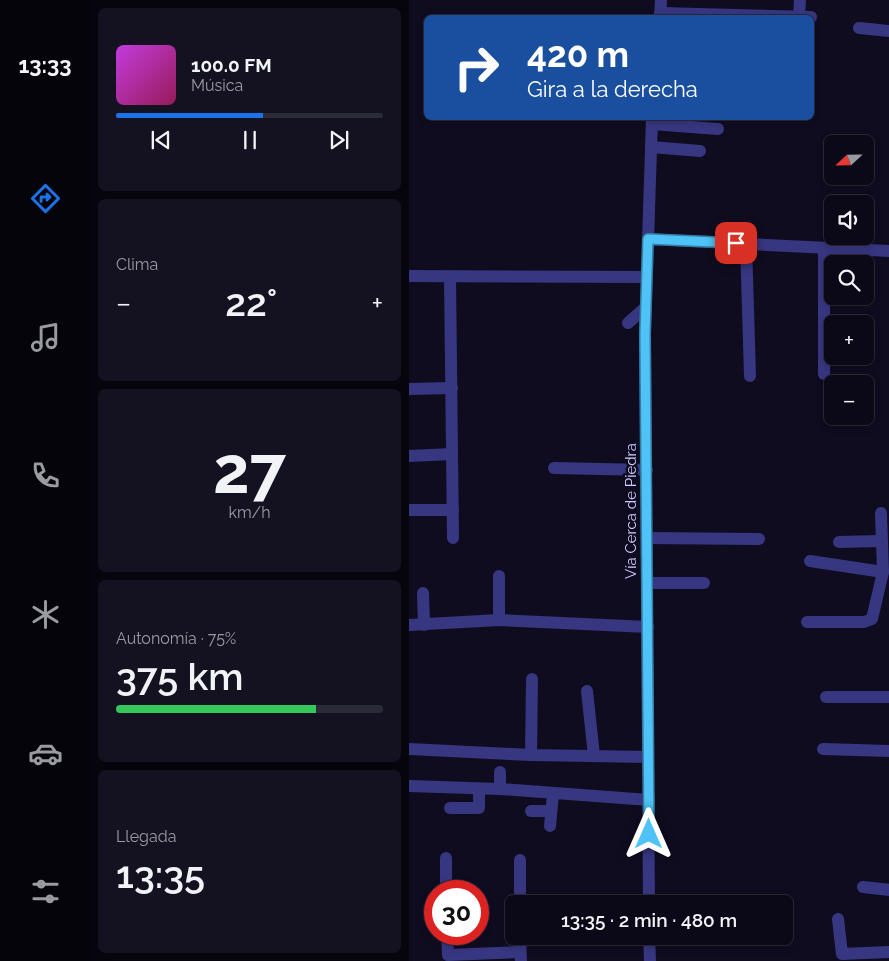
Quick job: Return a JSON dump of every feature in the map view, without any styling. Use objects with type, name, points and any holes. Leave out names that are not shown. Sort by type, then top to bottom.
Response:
[{"type":"street","points":[[800,0],[805,15]]},
{"type":"street","points":[[661,10],[781,15]]},
{"type":"street","points":[[859,28],[889,31]]},
{"type":"street","points":[[652,121],[718,129]]},
{"type":"street","name":"Vía Cerca de Piedra","points":[[649,895],[645,334],[652,121]]},
{"type":"street","points":[[651,147],[700,150]]},
{"type":"street","points":[[648,239],[889,251]]},
{"type":"street","points":[[746,244],[751,376]]},
{"type":"street","points":[[824,374],[825,248]]},
{"type":"street","points":[[409,276],[450,277],[528,271],[647,277]]},
{"type":"street","points":[[450,277],[453,388],[453,538]]},
{"type":"street","points":[[645,334],[630,327],[646,307]]},
{"type":"street","points":[[409,389],[453,388]]},
{"type":"street","points":[[409,456],[452,454]]},
{"type":"street","points":[[554,468],[647,470]]},
{"type":"street","points":[[409,510],[453,510]]},
{"type":"street","points":[[807,622],[864,622],[873,619],[885,576],[881,541],[881,513]]},
{"type":"street","points":[[647,538],[759,539]]},
{"type":"street","points":[[839,542],[881,541]]},
{"type":"street","points":[[810,562],[885,576]]},
{"type":"street","points":[[499,576],[499,620]]},
{"type":"street","points":[[648,583],[704,583]]},
{"type":"street","points":[[423,593],[424,625]]},
{"type":"street","points":[[409,625],[499,620],[648,627]]},
{"type":"street","points":[[531,755],[532,679]]},
{"type":"street","points":[[587,691],[594,756]]},
{"type":"street","points":[[826,697],[889,697]]},
{"type":"street","points":[[409,749],[531,755],[649,757]]},
{"type":"street","points":[[823,749],[889,751]]},
{"type":"street","points":[[500,772],[500,789]]},
{"type":"street","points":[[409,786],[500,789],[649,800]]},
{"type":"street","points":[[449,808],[479,808],[479,789]]},
{"type":"street","points":[[550,826],[553,794]]},
{"type":"street","points":[[531,811],[550,811]]},
{"type":"street","points":[[446,858],[446,880]]},
{"type":"street","points":[[520,860],[520,895]]},
{"type":"street","points":[[863,886],[889,890]]},
{"type":"street","points":[[838,919],[841,954],[889,952]]},
{"type":"street","points":[[448,945],[448,955],[521,956]]},
{"type":"street","points":[[649,945],[650,961]]},
{"type":"route","points":[[649,834],[645,334],[648,239],[736,243]]}]
